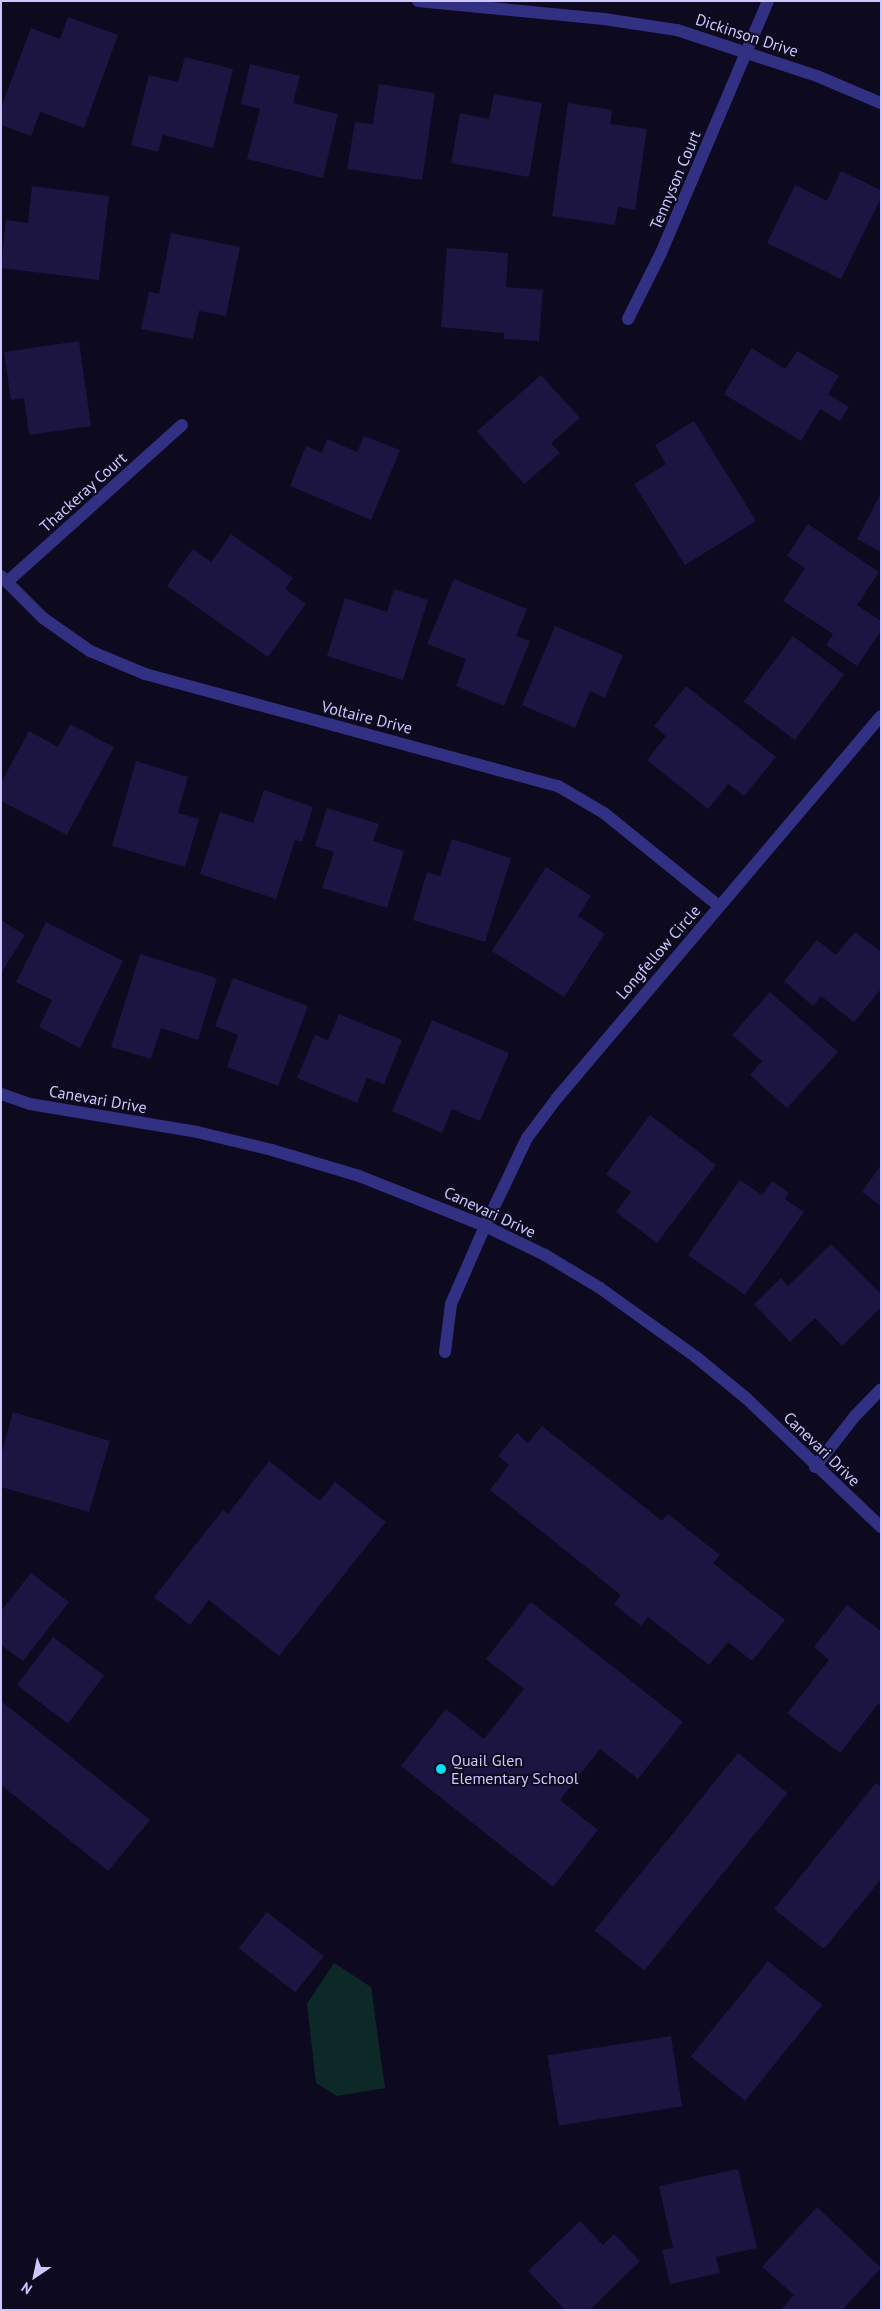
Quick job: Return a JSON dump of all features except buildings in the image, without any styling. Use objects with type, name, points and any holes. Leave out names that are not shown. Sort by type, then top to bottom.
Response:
[{"type":"street","name":"Dickinson Drive","points":[[418,1],[604,19],[677,30],[817,76],[881,103]]},
{"type":"street","name":"Tennyson Court","points":[[628,319],[661,254],[768,1]]},
{"type":"street","name":"Thackeray Court","points":[[4,579],[182,425]]},
{"type":"street","name":"Voltaire Drive","points":[[4,579],[43,618],[90,651],[144,674],[558,786],[604,814],[718,906]]},
{"type":"street","name":"Longfellow Circle","points":[[445,1352],[451,1304],[485,1226],[527,1138],[597,1048],[881,716]]},
{"type":"street","name":"Canevari Drive","points":[[1,1094],[30,1104],[196,1132],[272,1150],[359,1176],[485,1226],[545,1256],[651,1324],[746,1398],[815,1467],[881,1528]]},
{"type":"street","points":[[815,1467],[854,1416],[881,1389]]},
{"type":"green space","points":[[334,1963],[371,1987],[385,2088],[337,2096],[316,2083],[307,2004]]},
{"type":"place","name":"Quail Glen Elementary School","points":[[441,1769]]}]
